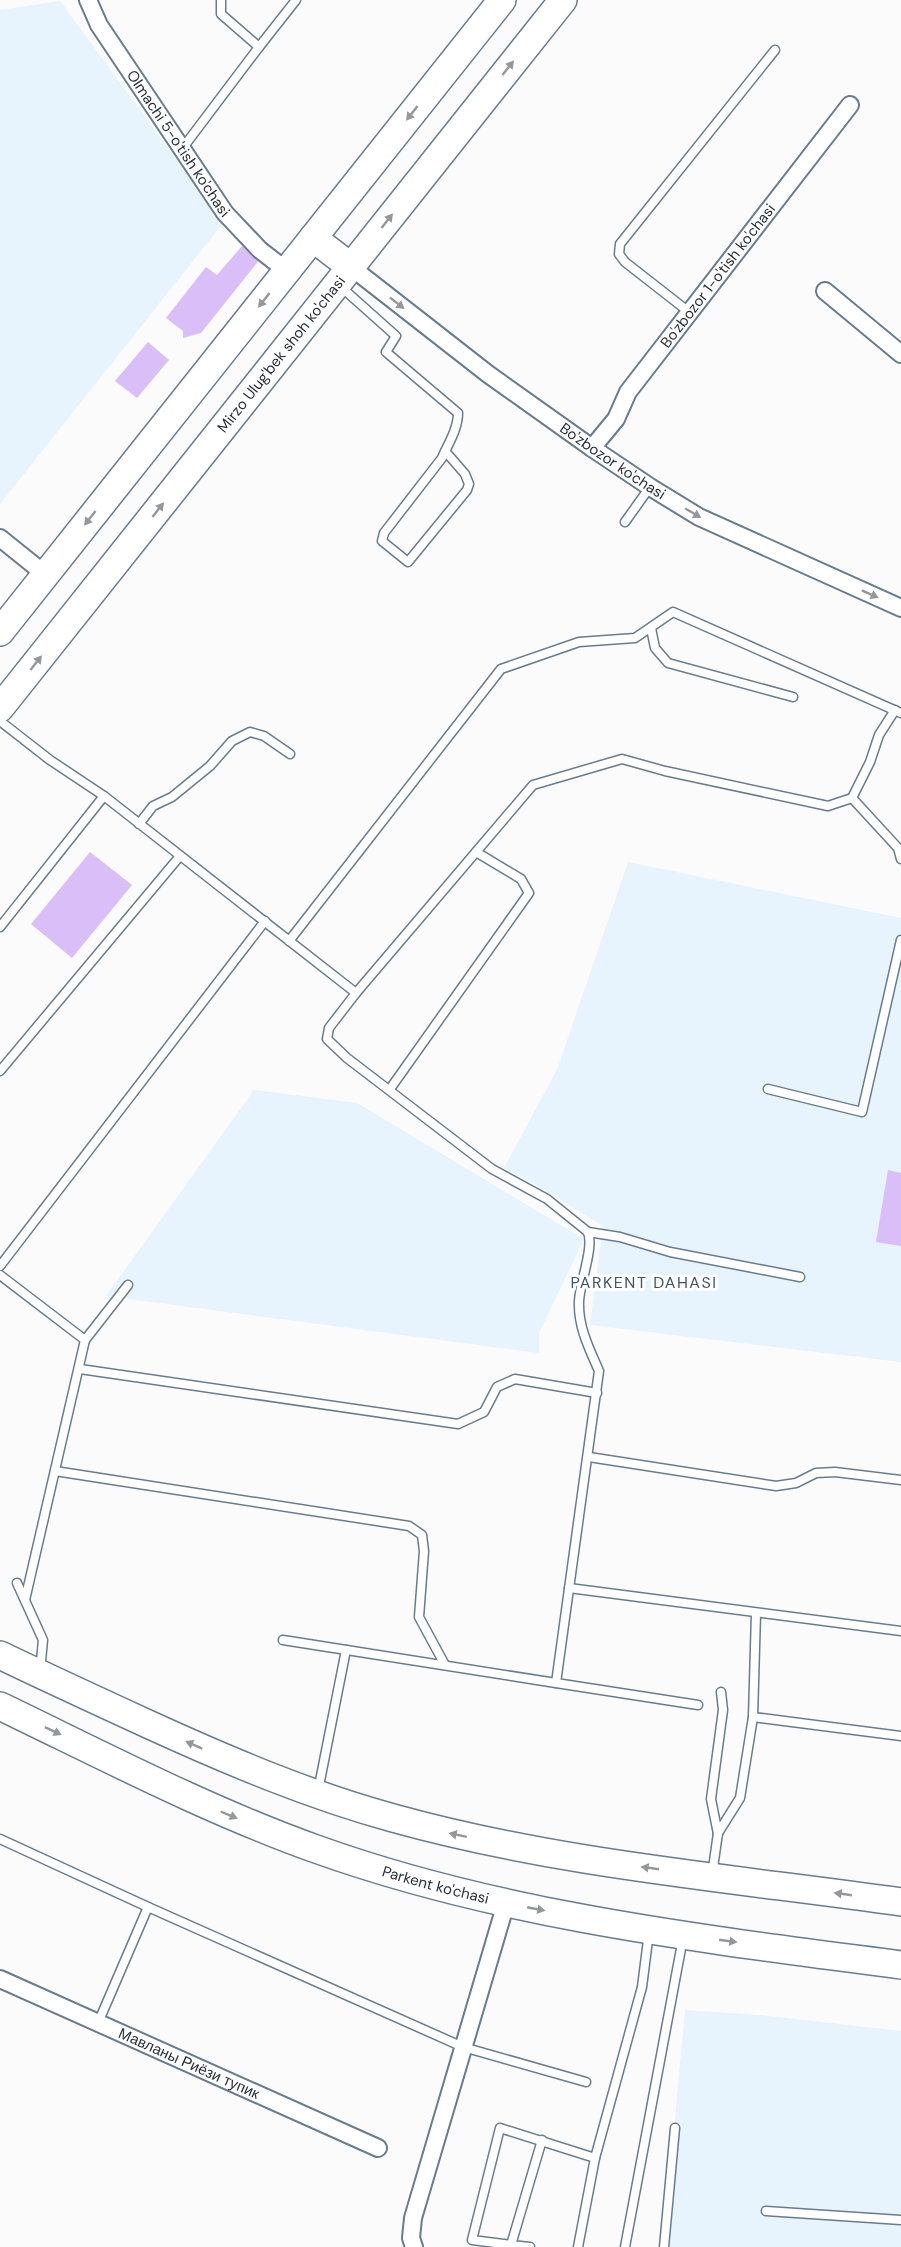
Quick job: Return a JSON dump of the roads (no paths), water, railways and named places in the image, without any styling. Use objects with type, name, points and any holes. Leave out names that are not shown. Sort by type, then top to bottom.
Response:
[{"type":"main road","points":[[0,632],[502,0]]},
{"type":"main road","name":"Mirzo Ulug'bek shoh ko'chasi","points":[[0,708],[563,0]]},
{"type":"main road","points":[[313,237],[344,275]]},
{"type":"main road","points":[[0,1655],[224,1758],[317,1795],[390,1818],[553,1855],[901,1902]]},
{"type":"main road","name":"Parkent ko'chasi","points":[[0,1706],[220,1811],[317,1850],[415,1880],[506,1903],[649,1929],[901,1965]]},
{"type":"street","name":"Olmachi 5-o'tish ko'chasi","points":[[88,0],[99,26],[225,213],[260,250],[287,271]]},
{"type":"street","name":"Bo'zbozor 1-o'tish ko'chasi","points":[[592,448],[616,419],[628,392],[850,105]]},
{"type":"street","name":"Bo'zbozor ko'chasi","points":[[344,275],[592,448],[699,517],[901,608]]},
{"type":"street","points":[[825,291],[901,354]]},
{"type":"street","points":[[0,538],[45,575]]},
{"type":"street","points":[[414,2247],[411,2238],[413,2218],[506,1903]]},
{"type":"street","name":"Мавланы Риёзи тупик","points":[[0,1979],[378,2148]]},
{"type":"lane","points":[[221,0],[221,14],[259,47]]},
{"type":"lane","points":[[182,149],[296,0]]},
{"type":"lane","points":[[689,312],[625,262],[620,254],[620,244],[775,50]]},
{"type":"lane","points":[[344,275],[396,336],[386,352],[458,413],[458,422],[445,451],[384,533],[382,540],[408,562],[467,490],[469,484],[465,474],[445,451]]},
{"type":"lane","points":[[625,522],[650,487]]},
{"type":"lane","points":[[289,941],[501,669],[579,642],[634,638],[673,612],[898,712],[879,735],[870,762],[852,798],[828,806],[665,771],[622,759],[533,785],[356,993],[329,1028],[327,1039],[347,1058],[492,1169],[547,1199],[588,1232],[620,1237],[670,1252],[800,1277]]},
{"type":"lane","points":[[651,628],[656,648],[668,663],[794,697]]},
{"type":"lane","points":[[0,721],[50,760],[104,796],[356,993]]},
{"type":"lane","points":[[139,824],[153,806],[172,797],[210,766],[232,741],[250,732],[264,735],[290,754]]},
{"type":"lane","points":[[0,927],[104,796]]},
{"type":"lane","points":[[852,798],[898,848],[901,859]]},
{"type":"lane","points":[[390,1089],[529,893],[521,879],[476,852]]},
{"type":"lane","points":[[0,1071],[180,856]]},
{"type":"lane","points":[[0,1266],[265,921]]},
{"type":"lane","points":[[768,1089],[862,1112],[901,940]]},
{"type":"lane","points":[[556,1683],[589,1458],[599,1371],[582,1331],[579,1300],[590,1242],[588,1232]]},
{"type":"lane","points":[[0,1275],[85,1341]]},
{"type":"lane","points":[[25,1600],[85,1341],[128,1285]]},
{"type":"lane","points":[[80,1369],[458,1424],[484,1412],[497,1387],[514,1379],[597,1393]]},
{"type":"lane","points":[[589,1458],[776,1486],[796,1483],[816,1473],[835,1472],[901,1480]]},
{"type":"lane","points":[[56,1471],[409,1526],[422,1535],[423,1543],[420,1617],[445,1665]]},
{"type":"lane","points":[[17,1583],[43,1640],[40,1674]]},
{"type":"lane","points":[[569,1588],[901,1631]]},
{"type":"lane","points":[[718,1834],[741,1798],[753,1717],[756,1613]]},
{"type":"lane","points":[[283,1640],[698,1705]]},
{"type":"lane","points":[[317,1795],[346,1650]]},
{"type":"lane","points":[[712,1876],[718,1834],[711,1799],[723,1710],[721,1692]]},
{"type":"lane","points":[[753,1717],[901,1736]]},
{"type":"lane","points":[[0,1839],[463,2047],[586,2082]]},
{"type":"lane","points":[[98,2023],[148,1907]]},
{"type":"lane","points":[[578,2247],[595,2158],[642,1987],[649,1929]]},
{"type":"lane","points":[[625,2247],[684,1934]]},
{"type":"lane","points":[[530,2247],[472,2240],[500,2128],[595,2158]]},
{"type":"lane","points":[[663,2247],[675,2128]]},
{"type":"lane","points":[[511,2245],[542,2140]]},
{"type":"lane","points":[[765,2211],[901,2220]]},
{"type":"district","name":"PARKENT DAHASI","points":[[644,1282]]}]
